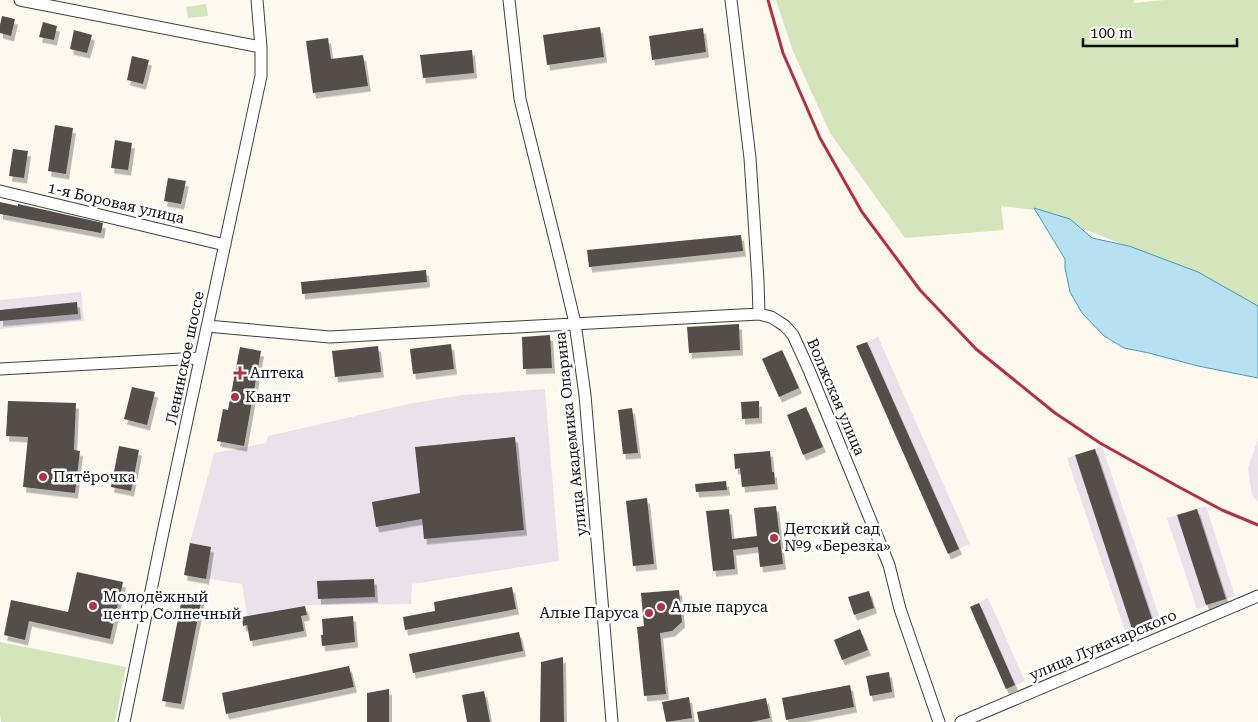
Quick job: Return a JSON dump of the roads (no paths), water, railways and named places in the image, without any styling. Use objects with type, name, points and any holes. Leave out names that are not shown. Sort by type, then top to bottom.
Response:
[{"type":"street","points":[[20,0],[261,47]]},
{"type":"street","name":"Ленинское шоссе","points":[[124,722],[261,76],[261,47],[257,0]]},
{"type":"street","name":"улица Академика Опарина","points":[[509,0],[520,99],[575,323],[585,395],[612,722]]},
{"type":"street","points":[[207,326],[330,337],[758,314],[758,281],[750,158],[731,0]]},
{"type":"street","name":"1-я Боровая улица","points":[[0,191],[225,245]]},
{"type":"street","name":"Волжская улица","points":[[758,314],[771,317],[785,326],[793,335],[809,370],[889,565],[900,609],[938,722]]},
{"type":"street","points":[[0,369],[200,358]]},
{"type":"street","name":"улица Луначарского","points":[[960,722],[1258,596]]},
{"type":"water","points":[[1034,208],[1070,219],[1092,238],[1129,246],[1198,272],[1258,306],[1258,378],[1124,348],[1104,336],[1082,313],[1070,292],[1065,259]]},
{"type":"railway","points":[[768,0],[783,53],[820,138],[862,212],[920,290],[976,349],[1055,413],[1100,443],[1177,486],[1222,510],[1258,525]]},
{"type":"place","name":"Аптека","points":[[240,373]]},
{"type":"place","name":"Квант","points":[[235,397]]},
{"type":"place","name":"Пятёрочка","points":[[43,477]]},
{"type":"place","name":"Детский сад №9 «Березка»","points":[[774,538]]},
{"type":"place","name":"Молодёжный центр Солнечный","points":[[93,606]]},
{"type":"place","name":"Алые паруса","points":[[661,607]]},
{"type":"place","name":"Алые Паруса","points":[[649,613]]}]
